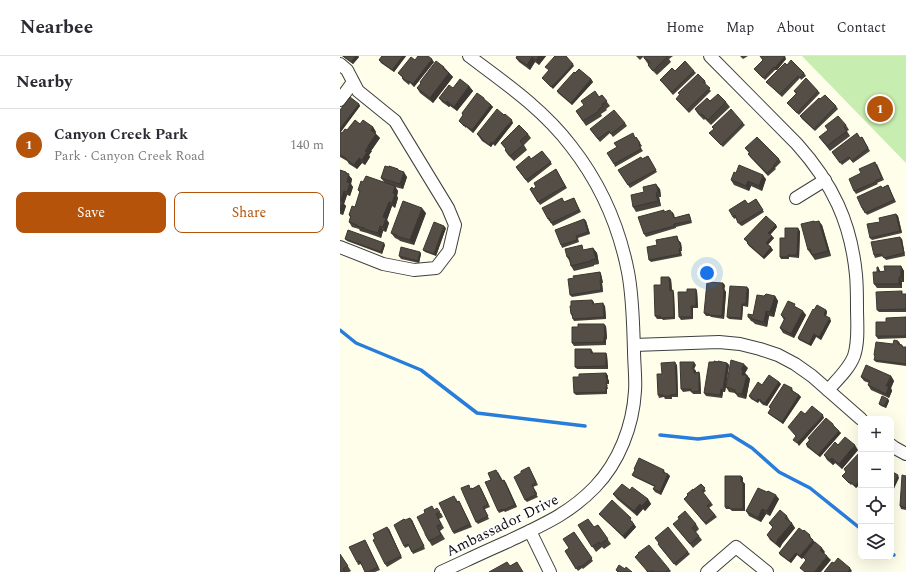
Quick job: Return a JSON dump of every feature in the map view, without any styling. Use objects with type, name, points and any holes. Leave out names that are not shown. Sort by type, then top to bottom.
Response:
[{"type":"street","name":"Ambassador Drive","points":[[441,572],[547,523],[581,501],[609,470],[619,452],[629,426],[635,391],[632,303],[628,273],[622,246],[613,219],[598,186],[588,168],[552,123],[531,104],[469,56]]},
{"type":"street","points":[[710,56],[810,159],[825,180],[837,203],[846,226],[853,251],[856,276],[857,344],[854,356],[848,366],[828,390]]},
{"type":"street","points":[[340,64],[347,70],[358,91],[394,121],[448,208],[455,226],[448,251],[436,268],[414,270],[383,264],[340,247]]},
{"type":"street","points":[[340,100],[353,82]]},
{"type":"street","points":[[796,198],[825,180]]},
{"type":"street","points":[[634,345],[719,342],[740,344],[760,349],[778,355],[795,364],[812,376],[858,416]]},
{"type":"street","points":[[894,447],[906,454]]},
{"type":"street","points":[[530,531],[550,572]]},
{"type":"street","points":[[707,572],[736,547],[767,572]]},
{"type":"green space","points":[[802,56],[906,56],[906,163]]},
{"type":"building","points":[[343,56],[356,56],[351,62]]},
{"type":"building","points":[[382,56],[403,56],[392,70],[379,60]]},
{"type":"building","points":[[418,56],[428,56],[432,59],[413,84],[402,78],[403,77],[398,73],[411,57],[415,60]]},
{"type":"building","points":[[517,56],[539,56],[536,60],[532,57],[527,65],[516,58]]},
{"type":"building","points":[[555,56],[566,56],[573,64],[551,87],[542,78],[549,70],[545,67]]},
{"type":"building","points":[[644,56],[667,57],[653,71],[648,65],[650,63],[644,58]]},
{"type":"building","points":[[760,56],[785,56],[775,68],[774,67],[763,78],[754,69],[763,60]]},
{"type":"building","points":[[791,60],[804,73],[800,78],[798,76],[780,94],[766,82],[785,63],[787,65]]},
{"type":"building","points":[[436,61],[449,73],[430,98],[417,88]]},
{"type":"building","points":[[685,61],[694,71],[672,92],[660,80],[672,68],[675,71]]},
{"type":"building","points":[[579,69],[591,79],[571,103],[557,91],[574,72],[575,73]]},
{"type":"building","points":[[698,74],[705,81],[703,82],[710,88],[687,110],[676,99],[680,94],[678,93]]},
{"type":"building","points":[[806,78],[818,91],[797,113],[787,103],[797,93],[794,91]]},
{"type":"building","points":[[460,79],[469,86],[454,107],[447,101],[446,103],[439,98],[449,85],[453,88]]},
{"type":"building","points":[[595,91],[599,97],[602,95],[607,101],[602,104],[603,106],[598,110],[599,111],[583,121],[576,111],[584,105],[581,101]]},
{"type":"building","points":[[477,93],[491,105],[472,130],[464,126],[459,121],[463,115],[462,113]]},
{"type":"building","points":[[718,94],[726,102],[708,120],[702,114],[700,115],[695,109],[707,98],[710,101]]},
{"type":"building","points":[[825,95],[836,106],[814,129],[800,116],[819,98],[820,99]]},
{"type":"building","points":[[350,97],[359,104],[340,129],[340,110]]},
{"type":"building","points":[[497,109],[512,120],[493,143],[491,142],[489,145],[477,134]]},
{"type":"building","points":[[731,109],[743,123],[721,145],[709,133],[714,129],[712,127]]},
{"type":"building","points":[[614,110],[625,123],[611,134],[609,131],[598,139],[590,129]]},
{"type":"building","points":[[838,116],[846,125],[844,127],[847,131],[827,146],[819,137],[828,130],[825,126]]},
{"type":"building","points":[[355,120],[360,124],[363,120],[373,127],[371,130],[376,134],[365,151],[367,152],[362,160],[359,158],[354,165],[340,155],[340,132],[342,133],[345,129],[347,130]]},
{"type":"building","points":[[519,125],[528,134],[520,141],[523,145],[510,156],[501,143]]},
{"type":"building","points":[[633,133],[635,138],[636,137],[640,143],[641,149],[614,164],[607,153],[617,147],[614,143]]},
{"type":"building","points":[[857,133],[860,138],[862,137],[868,148],[852,161],[849,157],[840,163],[832,152]]},
{"type":"building","points":[[757,137],[779,159],[773,166],[774,167],[767,173],[748,154],[750,153],[745,148]]},
{"type":"building","points":[[542,151],[551,162],[526,180],[516,167],[529,156],[531,159]]},
{"type":"building","points":[[648,156],[656,170],[628,185],[618,170],[641,157],[642,159]]},
{"type":"building","points":[[875,162],[882,178],[854,191],[849,179],[861,173],[859,169]]},
{"type":"building","points":[[739,165],[763,175],[759,186],[748,181],[746,186],[731,180]]},
{"type":"building","points":[[385,166],[389,166],[404,172],[400,184],[381,178]]},
{"type":"building","points":[[556,169],[565,186],[538,202],[530,189],[532,187],[533,189],[536,187],[534,183]]},
{"type":"building","points":[[340,170],[349,174],[347,182],[350,183],[347,192],[344,191],[341,201],[343,202],[340,210]]},
{"type":"building","points":[[366,176],[395,186],[393,193],[395,194],[392,203],[389,202],[383,217],[386,218],[383,227],[380,226],[378,233],[364,229],[364,227],[357,226],[349,222],[351,216],[349,215],[352,206],[355,207],[360,191],[358,190],[361,181],[363,182]]},
{"type":"building","points":[[656,184],[658,201],[633,207],[631,195],[644,192],[643,187]]},
{"type":"building","points":[[888,185],[894,200],[865,213],[857,197],[881,186],[882,188]]},
{"type":"building","points":[[562,198],[564,202],[574,198],[579,210],[551,223],[542,208]]},
{"type":"building","points":[[756,199],[763,210],[738,223],[735,215],[733,217],[729,210],[745,200],[748,204]]},
{"type":"building","points":[[403,201],[422,208],[410,240],[391,233]]},
{"type":"building","points":[[664,210],[664,212],[670,210],[674,218],[689,214],[691,221],[674,224],[674,226],[644,234],[638,217]]},
{"type":"building","points":[[896,214],[900,231],[870,238],[867,224],[880,222],[879,218]]},
{"type":"building","points":[[766,216],[776,225],[768,233],[772,236],[766,243],[771,247],[763,257],[744,239]]},
{"type":"building","points":[[584,219],[588,232],[576,236],[577,240],[561,245],[555,230]]},
{"type":"building","points":[[819,221],[828,251],[812,255],[810,249],[808,250],[801,224]]},
{"type":"building","points":[[434,222],[444,226],[434,254],[423,250]]},
{"type":"building","points":[[785,228],[798,228],[797,255],[780,257],[780,238],[785,238]]},
{"type":"building","points":[[348,230],[384,243],[381,252],[345,239]]},
{"type":"building","points":[[677,236],[681,248],[679,249],[680,254],[649,260],[647,247],[657,245],[656,240]]},
{"type":"building","points":[[900,237],[904,253],[884,258],[881,254],[874,255],[871,242]]},
{"type":"building","points":[[582,245],[583,250],[593,248],[596,259],[571,266],[565,249]]},
{"type":"building","points":[[401,247],[420,252],[418,261],[399,256]]},
{"type":"building","points":[[884,266],[901,266],[901,277],[899,277],[899,284],[874,284],[873,272],[877,272],[877,267],[879,272],[885,271]]},
{"type":"building","points":[[600,272],[601,290],[570,295],[568,279],[574,278],[573,276]]},
{"type":"building","points":[[661,277],[669,277],[670,291],[673,290],[674,317],[661,318],[660,316],[655,316],[654,285],[661,285]]},
{"type":"building","points":[[707,282],[723,283],[722,316],[704,313]]},
{"type":"building","points":[[730,286],[747,287],[746,304],[742,304],[741,318],[727,317]]},
{"type":"building","points":[[687,289],[696,289],[696,306],[691,306],[692,317],[679,317],[678,292],[687,292]]},
{"type":"building","points":[[902,291],[902,294],[906,294],[906,309],[877,310],[876,292]]},
{"type":"building","points":[[766,294],[775,296],[770,312],[766,311],[764,322],[748,317],[748,314],[753,315],[757,295],[764,296]]},
{"type":"building","points":[[592,300],[593,304],[603,303],[604,317],[573,319],[570,306],[571,301]]},
{"type":"building","points":[[788,301],[795,304],[794,306],[803,311],[791,334],[780,328],[785,318],[781,315]]},
{"type":"building","points":[[817,305],[826,310],[824,315],[830,318],[819,337],[814,334],[809,344],[798,338],[813,309],[814,310]]},
{"type":"building","points":[[906,317],[906,336],[876,336],[876,322],[886,322],[886,318]]},
{"type":"building","points":[[578,324],[604,324],[604,342],[572,343],[572,327],[578,327]]},
{"type":"building","points":[[894,340],[898,341],[898,344],[902,345],[902,347],[906,347],[906,364],[874,360],[876,342],[893,344]]},
{"type":"building","points":[[575,349],[591,349],[591,353],[606,353],[606,366],[575,367]]},
{"type":"building","points":[[731,360],[744,364],[741,369],[743,370],[742,375],[747,375],[742,394],[735,393],[735,390],[726,387]]},
{"type":"building","points":[[714,361],[727,363],[723,390],[721,389],[720,395],[704,393],[709,362]]},
{"type":"building","points":[[675,362],[677,394],[670,395],[671,396],[658,395],[657,374],[662,374],[661,363]]},
{"type":"building","points":[[680,362],[694,362],[692,369],[694,369],[694,373],[699,372],[699,391],[691,392],[691,389],[681,389]]},
{"type":"building","points":[[866,365],[891,376],[886,386],[889,386],[886,394],[868,385],[870,381],[861,377]]},
{"type":"building","points":[[606,373],[606,392],[574,393],[573,377],[579,377],[579,374]]},
{"type":"building","points":[[769,375],[779,382],[765,403],[758,399],[756,401],[749,396],[758,382],[762,385]]},
{"type":"building","points":[[784,384],[792,388],[791,390],[799,395],[782,422],[768,413],[771,408],[769,407]]},
{"type":"building","points":[[882,396],[888,399],[884,406],[879,404]]},
{"type":"building","points":[[812,406],[823,415],[797,443],[793,440],[796,436],[788,427],[801,411],[805,414]]},
{"type":"building","points":[[826,418],[839,431],[818,455],[806,444],[810,440],[808,438]]},
{"type":"building","points":[[845,437],[855,445],[839,464],[832,458],[830,460],[824,455],[835,442],[838,445]]},
{"type":"building","points":[[858,454],[858,482],[855,486],[850,482],[849,483],[842,476],[846,472],[844,469]]},
{"type":"building","points":[[639,458],[664,470],[663,472],[668,474],[660,492],[653,489],[655,486],[632,475]]},
{"type":"building","points":[[529,467],[536,482],[532,485],[535,491],[534,492],[537,494],[525,500],[514,477]]},
{"type":"building","points":[[496,470],[502,481],[504,480],[515,505],[498,511],[485,482],[491,480],[488,473]]},
{"type":"building","points":[[894,473],[898,475],[894,483]]},
{"type":"building","points":[[902,475],[906,476],[906,508],[900,506]]},
{"type":"building","points":[[725,476],[741,476],[741,482],[743,482],[743,509],[730,509],[729,507],[725,507]]},
{"type":"building","points":[[622,484],[630,490],[632,487],[648,499],[642,506],[640,504],[634,511],[613,494]]},
{"type":"building","points":[[701,484],[705,488],[702,491],[711,503],[707,506],[715,515],[705,523],[684,499],[688,495],[687,494]]},
{"type":"building","points":[[469,485],[470,489],[472,489],[479,485],[488,504],[483,507],[488,516],[476,522],[461,488]]},
{"type":"building","points":[[758,488],[776,495],[767,511],[762,509],[758,518],[746,511]]},
{"type":"building","points":[[454,496],[457,502],[459,501],[470,524],[453,532],[439,503]]},
{"type":"building","points":[[612,500],[631,518],[630,520],[634,524],[623,536],[599,514]]},
{"type":"building","points":[[432,506],[434,510],[437,508],[440,512],[436,514],[441,524],[437,526],[441,535],[429,541],[417,517],[425,513],[424,510]]},
{"type":"building","points":[[780,510],[787,516],[785,518],[792,523],[778,539],[776,544],[767,535],[773,527],[769,523]]},
{"type":"building","points":[[685,511],[696,524],[692,528],[699,536],[690,544],[673,524]]},
{"type":"building","points":[[410,518],[424,546],[412,552],[408,544],[404,546],[394,525],[404,519]]},
{"type":"building","points":[[588,519],[594,527],[598,525],[608,539],[600,544],[599,542],[592,547],[578,525]]},
{"type":"building","points":[[387,527],[401,556],[385,564],[373,540],[375,539],[373,534]]},
{"type":"building","points":[[668,527],[688,552],[674,564],[655,538]]},
{"type":"building","points":[[799,528],[810,535],[809,536],[813,540],[800,556],[796,553],[789,561],[779,553]]},
{"type":"building","points":[[574,532],[592,558],[576,569],[565,551],[569,548],[563,539]]},
{"type":"building","points":[[365,540],[378,567],[368,572],[365,572],[360,561],[357,562],[349,547]]},
{"type":"building","points":[[815,542],[822,548],[820,550],[827,556],[814,572],[805,572],[800,568],[806,560],[803,557]]},
{"type":"building","points":[[649,545],[669,569],[666,572],[654,572],[652,570],[648,572],[635,557]]},
{"type":"building","points":[[340,554],[348,566],[343,569],[345,572],[340,572]]},
{"type":"building","points":[[838,558],[850,568],[847,572],[824,572],[832,562],[834,563]]},
{"type":"building","points":[[507,562],[510,566],[517,562],[523,572],[489,572]]},
{"type":"building","points":[[619,565],[625,569],[626,567],[632,572],[618,572],[616,570]]},
{"type":"waterway","points":[[340,330],[356,343],[421,370],[477,413],[585,426]]},
{"type":"waterway","points":[[660,435],[698,439],[731,435],[752,448],[779,472],[810,488],[858,527]]},
{"type":"place","name":"Canyon Creek Park","points":[[880,109]]}]
